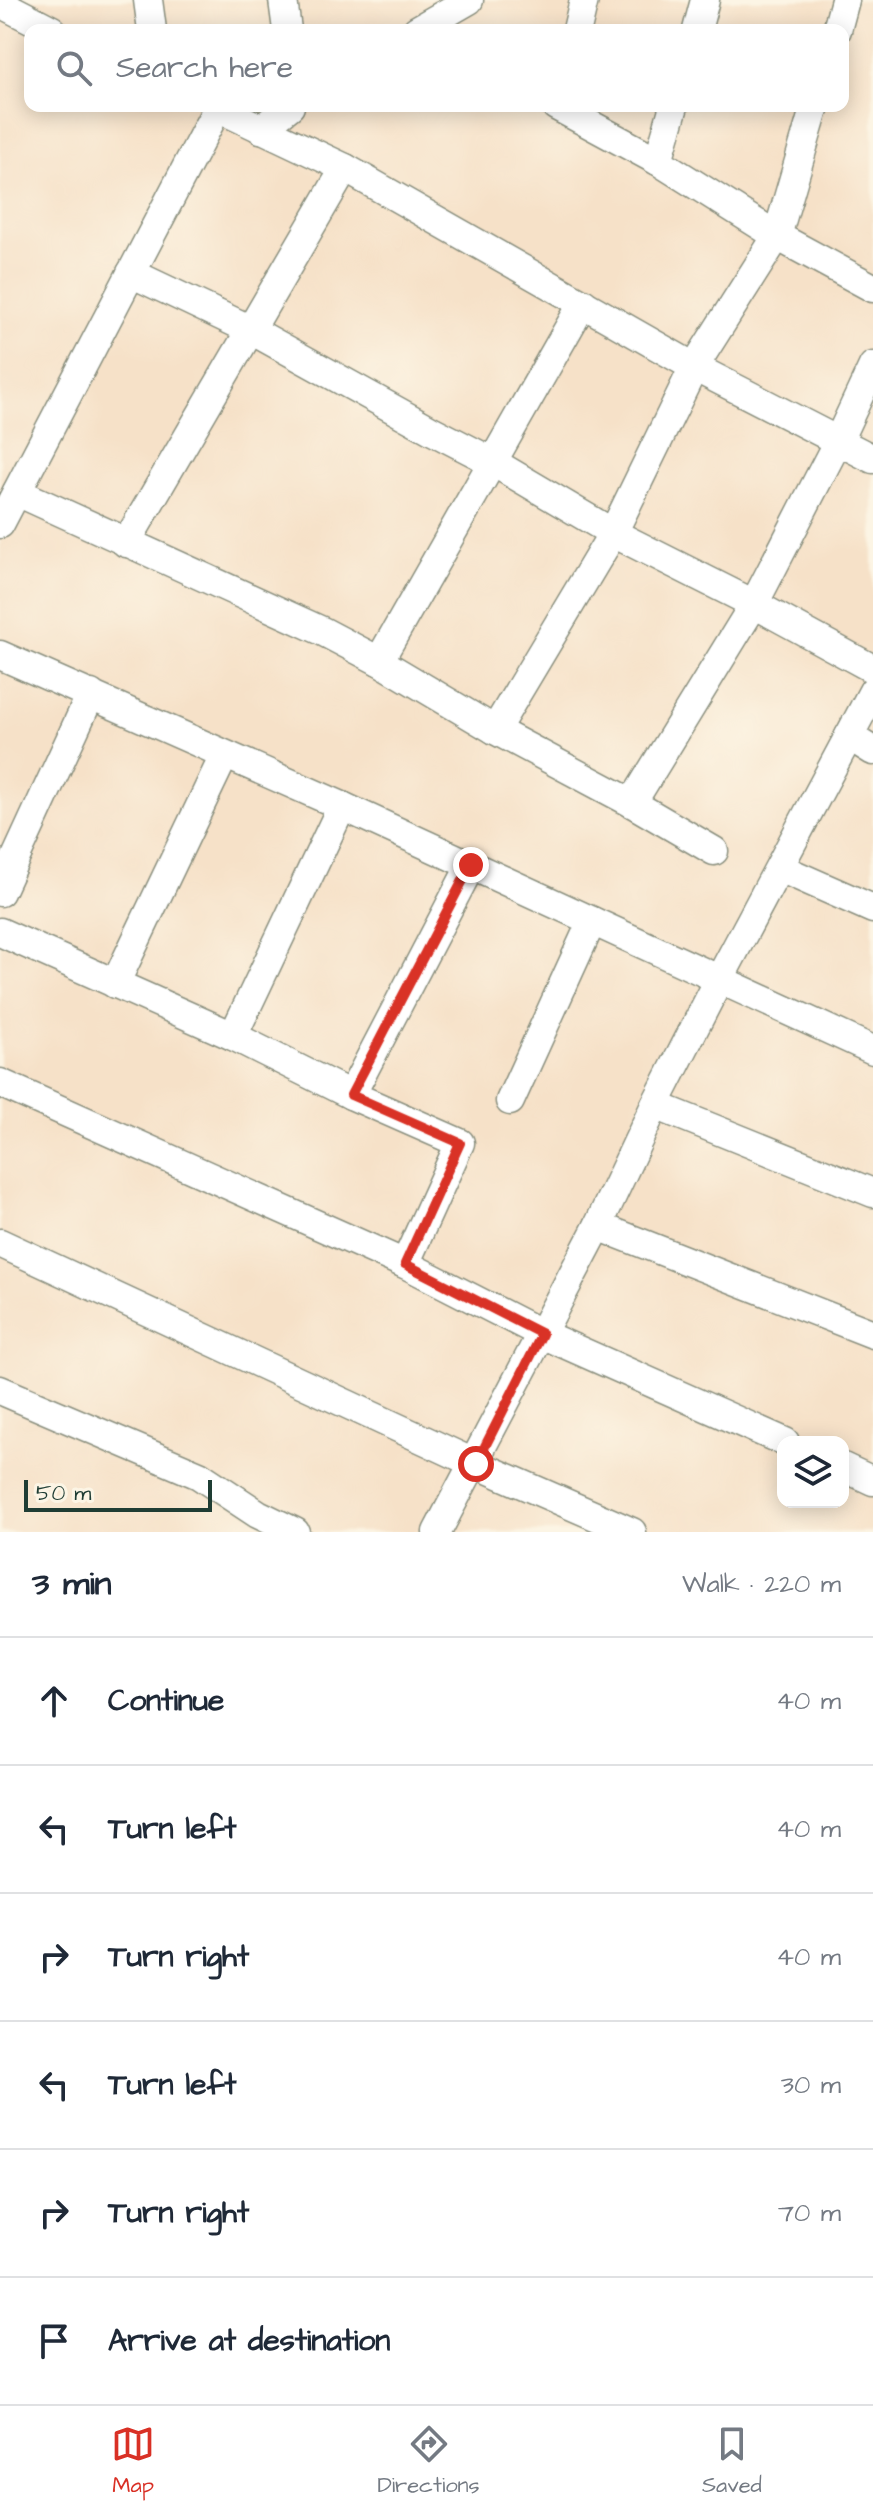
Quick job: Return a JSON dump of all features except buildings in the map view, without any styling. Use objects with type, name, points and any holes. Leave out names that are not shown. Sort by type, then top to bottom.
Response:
[{"type":"street","points":[[148,0],[151,24]]},
{"type":"street","points":[[283,0],[286,24]]},
{"type":"street","points":[[434,19],[469,0]]},
{"type":"street","points":[[578,24],[584,0]]},
{"type":"street","points":[[699,24],[705,0]]},
{"type":"street","points":[[839,24],[845,0]]},
{"type":"street","points":[[0,3],[40,24]]},
{"type":"street","points":[[0,524],[213,112]]},
{"type":"street","points":[[226,112],[345,168],[694,367],[873,459]]},
{"type":"street","points":[[261,129],[282,112]]},
{"type":"street","points":[[568,112],[658,161],[777,236],[873,288]]},
{"type":"street","points":[[658,161],[672,112]]},
{"type":"street","points":[[495,730],[613,533],[694,367],[777,236],[813,112]]},
{"type":"street","points":[[126,543],[345,168]]},
{"type":"street","points":[[131,273],[251,330],[491,461],[613,533],[754,604],[873,669]]},
{"type":"street","points":[[379,661],[583,303]]},
{"type":"street","points":[[632,803],[754,604],[873,366]]},
{"type":"street","points":[[17,492],[322,631],[714,851]]},
{"type":"street","points":[[0,655],[342,806],[873,1050]]},
{"type":"street","points":[[437,1532],[476,1464],[598,1226],[720,978],[780,868],[861,744],[873,691]]},
{"type":"street","points":[[0,892],[91,694]]},
{"type":"street","points":[[115,984],[224,756]]},
{"type":"street","points":[[233,1036],[342,806]]},
{"type":"street","points":[[351,1095],[471,865]]},
{"type":"street","points":[[780,868],[873,909]]},
{"type":"street","points":[[510,1101],[592,921]]},
{"type":"street","points":[[0,932],[233,1036],[351,1095],[460,1143],[405,1264]]},
{"type":"street","points":[[0,1083],[405,1264],[542,1334],[777,1438]]},
{"type":"street","points":[[655,1105],[873,1193]]},
{"type":"street","points":[[598,1226],[873,1334]]},
{"type":"street","points":[[0,1243],[476,1464],[632,1532]]},
{"type":"street","points":[[0,1390],[199,1475],[258,1514],[295,1532]]},
{"type":"street","points":[[849,1470],[873,1481]]},
{"type":"route","points":[[471,865],[351,1095],[460,1143],[405,1264],[542,1334],[476,1464]]}]
